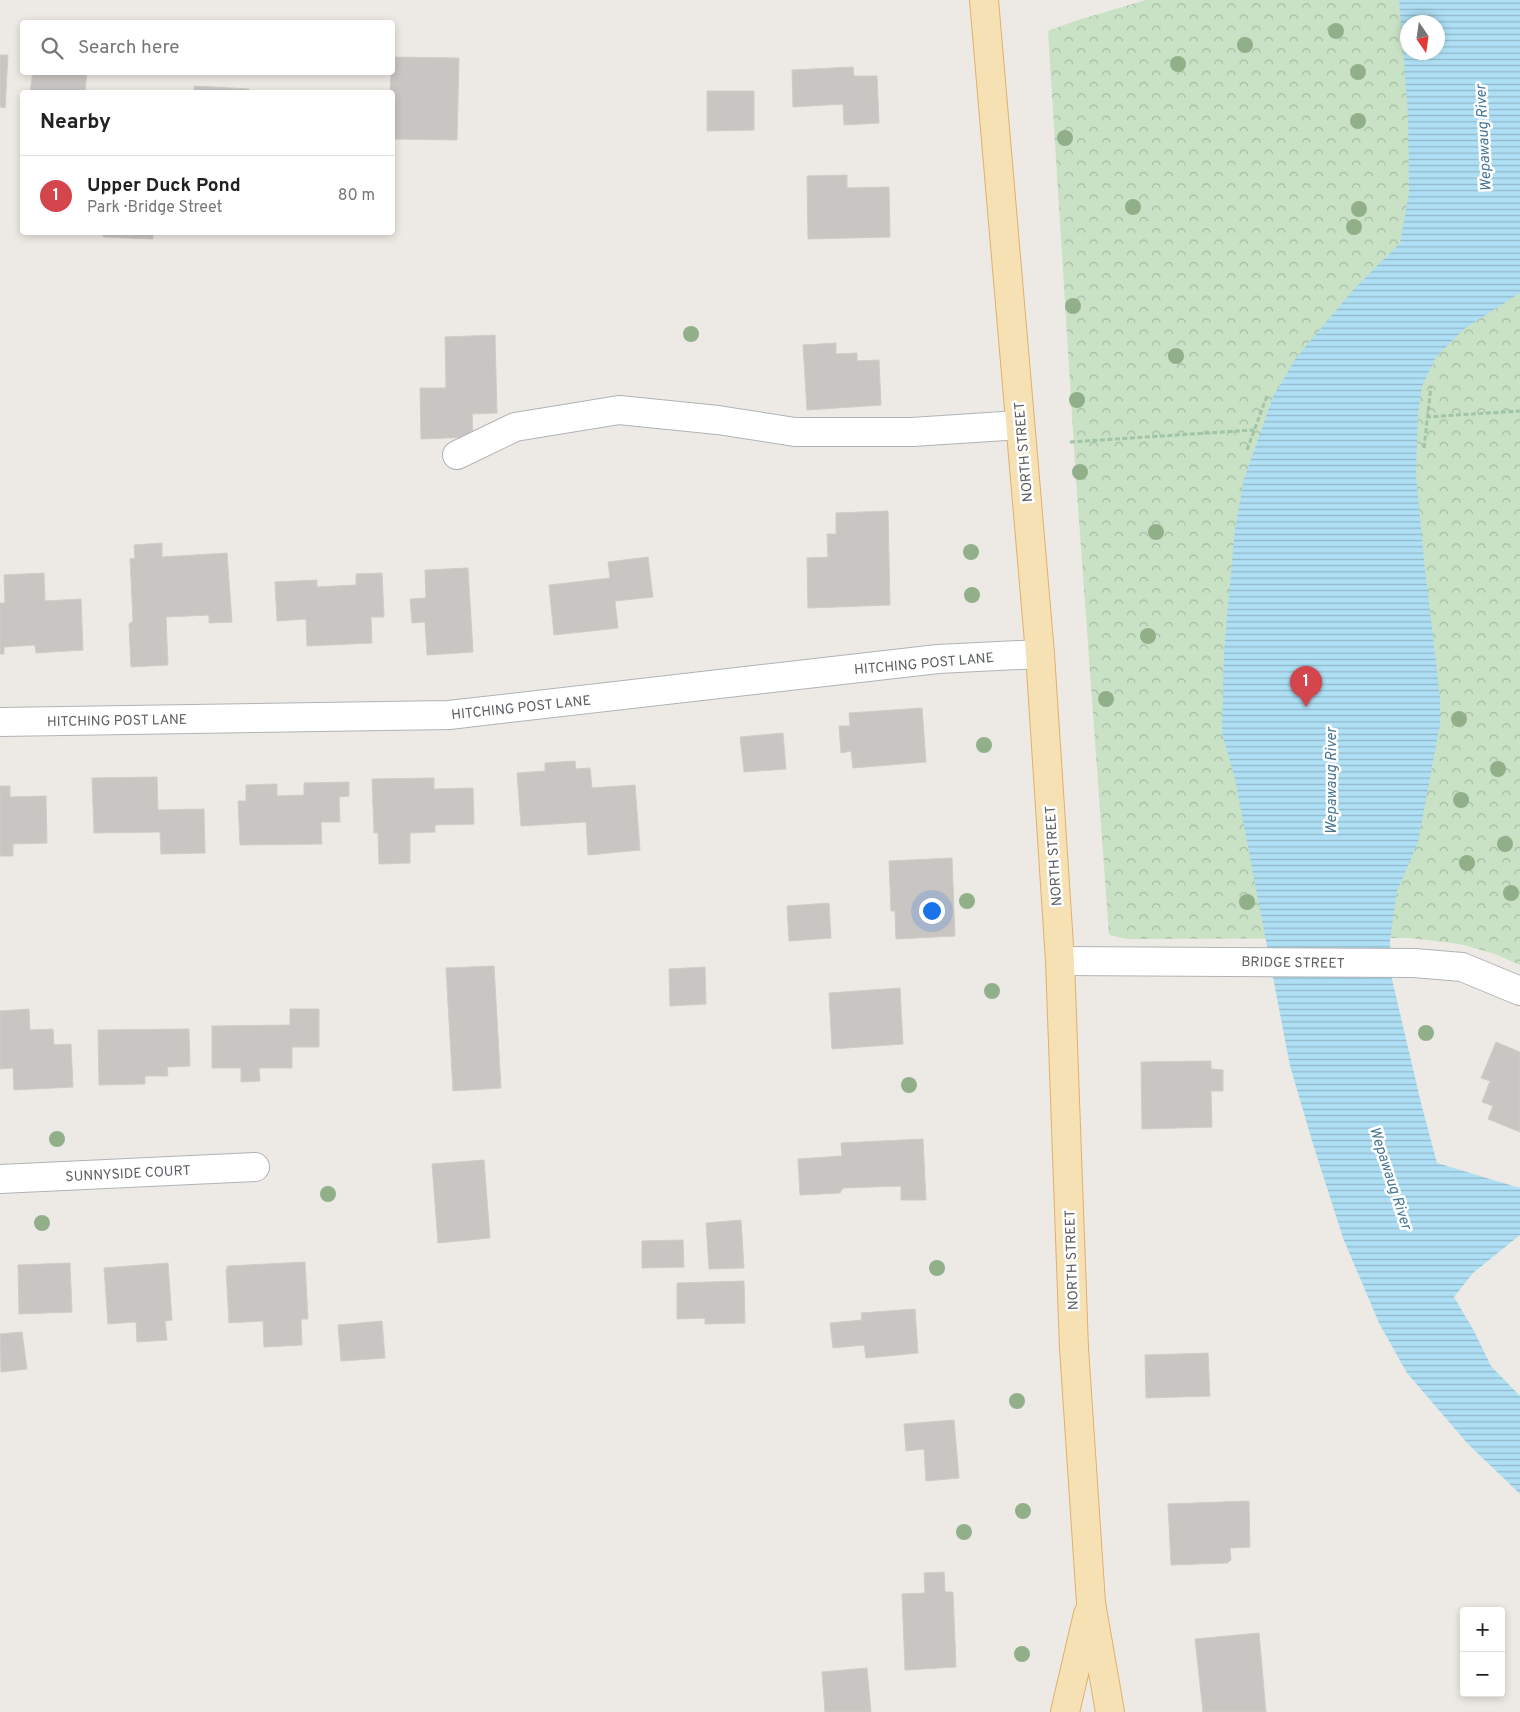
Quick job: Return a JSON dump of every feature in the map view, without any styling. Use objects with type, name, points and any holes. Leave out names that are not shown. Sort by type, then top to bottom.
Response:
[{"type":"main road","name":"NORTH STREET","points":[[984,0],[1040,654],[1060,962],[1074,1348],[1091,1603],[1110,1712]]},
{"type":"main road","points":[[1066,1712],[1091,1603]]},
{"type":"street","points":[[457,455],[515,427],[619,410],[718,420],[794,432],[912,432],[1020,425]]},
{"type":"street","name":"HITCHING POST LANE","points":[[0,722],[449,715],[938,659],[1040,654]]},
{"type":"street","name":"BRIDGE STREET","points":[[1060,962],[1258,962],[1414,964],[1462,967],[1520,991]]},
{"type":"street","name":"SUNNYSIDE COURT","points":[[0,1179],[255,1167]]},
{"type":"path","points":[[1424,448],[1430,386]]},
{"type":"path","points":[[1247,450],[1267,396]]},
{"type":"path","points":[[1426,417],[1520,411]]},
{"type":"path","points":[[1070,442],[1254,430]]},
{"type":"green space","points":[[1146,0],[1520,0],[1520,965],[1495,954],[1460,944],[1410,938],[1128,939],[1109,935],[1076,479],[1048,31]]},
{"type":"water","name":"Wepawaug River","points":[[1399,0],[1520,0],[1520,293],[1464,329],[1436,357],[1422,386],[1418,414],[1416,475],[1440,698],[1440,724],[1418,842],[1397,891],[1390,940],[1391,975],[1437,1163],[1520,1188],[1520,1235],[1473,1273],[1454,1297],[1474,1331],[1491,1366],[1520,1396],[1520,1494],[1468,1444],[1407,1373],[1379,1323],[1343,1238],[1290,1066],[1235,779],[1222,733],[1224,650],[1235,529],[1244,479],[1273,397],[1296,358],[1354,289],[1400,243],[1409,193],[1408,113],[1404,60],[1445,60],[1445,15],[1400,15]]},
{"type":"building","points":[[0,55],[8,55],[5,108],[0,107]]},
{"type":"building","points":[[395,57],[459,58],[457,140],[395,139],[395,90],[390,90],[391,75],[395,75]]},
{"type":"building","points":[[853,67],[854,76],[877,76],[879,123],[844,125],[843,104],[793,107],[792,70]]},
{"type":"building","points":[[33,75],[87,75],[85,90],[30,90]]},
{"type":"building","points":[[194,86],[249,89],[249,90],[194,90]]},
{"type":"building","points":[[707,91],[754,91],[754,130],[707,131]]},
{"type":"building","points":[[847,175],[847,188],[889,187],[890,237],[808,239],[807,176]]},
{"type":"building","points":[[103,235],[153,235],[153,239],[103,237]]},
{"type":"building","points":[[495,335],[497,413],[472,414],[473,437],[421,439],[420,388],[446,388],[445,337]]},
{"type":"building","points":[[836,343],[836,354],[857,353],[857,361],[879,360],[881,405],[807,410],[803,345]]},
{"type":"building","points":[[888,511],[890,605],[808,608],[807,558],[828,557],[827,534],[836,534],[836,513]]},
{"type":"building","points":[[162,543],[162,557],[227,553],[232,622],[209,623],[209,615],[166,617],[168,665],[131,667],[129,624],[133,621],[130,559],[135,558],[134,545]]},
{"type":"building","points":[[648,557],[653,597],[615,601],[618,628],[554,635],[549,585],[610,578],[608,562]]},
{"type":"building","points":[[468,568],[473,652],[427,655],[425,622],[412,623],[410,599],[426,598],[425,570]]},
{"type":"building","points":[[44,573],[45,601],[81,599],[83,650],[36,653],[35,645],[4,647],[4,654],[0,654],[0,603],[5,603],[4,575]]},
{"type":"building","points":[[382,573],[384,617],[371,617],[372,643],[307,646],[306,619],[277,621],[275,582],[317,580],[317,587],[356,585],[356,574]]},
{"type":"building","points":[[922,708],[926,762],[853,768],[851,751],[841,753],[839,726],[850,726],[849,713]]},
{"type":"building","points":[[783,733],[786,769],[744,772],[740,737]]},
{"type":"building","points":[[575,761],[576,769],[590,768],[592,788],[635,785],[640,850],[588,855],[586,822],[521,826],[517,773],[545,771],[545,763]]},
{"type":"building","points":[[157,777],[158,810],[204,809],[205,853],[161,854],[160,832],[94,833],[92,778]]},
{"type":"building","points":[[434,778],[434,789],[473,788],[474,824],[435,825],[435,832],[410,833],[410,863],[379,864],[378,833],[374,833],[372,779]]},
{"type":"building","points":[[349,782],[349,796],[339,797],[340,822],[321,822],[322,844],[240,845],[238,801],[246,801],[246,785],[277,784],[277,796],[304,795],[304,783]]},
{"type":"building","points":[[0,786],[10,786],[10,797],[46,796],[47,843],[13,844],[13,856],[0,856]]},
{"type":"building","points":[[952,858],[955,936],[896,939],[895,911],[891,911],[889,861]]},
{"type":"building","points":[[829,903],[831,938],[789,941],[787,906]]},
{"type":"building","points":[[494,966],[501,1088],[453,1091],[446,968]]},
{"type":"building","points":[[705,967],[706,1004],[670,1006],[669,969]]},
{"type":"building","points":[[900,988],[903,1044],[832,1049],[829,993]]},
{"type":"building","points":[[29,1009],[30,1030],[53,1029],[54,1045],[71,1044],[73,1087],[14,1090],[13,1068],[0,1069],[0,1011]]},
{"type":"building","points":[[290,1009],[319,1009],[319,1047],[292,1047],[292,1068],[259,1068],[260,1081],[241,1082],[241,1068],[212,1068],[212,1026],[290,1025]]},
{"type":"building","points":[[189,1029],[190,1066],[167,1067],[168,1076],[145,1076],[145,1084],[99,1085],[98,1030]]},
{"type":"building","points":[[1496,1042],[1520,1052],[1520,1132],[1488,1119],[1493,1106],[1482,1102],[1490,1081],[1481,1078]]},
{"type":"building","points":[[1211,1061],[1211,1069],[1223,1070],[1223,1091],[1211,1091],[1212,1127],[1142,1129],[1141,1062]]},
{"type":"building","points":[[923,1139],[926,1200],[901,1200],[901,1186],[843,1188],[840,1193],[800,1195],[798,1159],[842,1156],[841,1143]]},
{"type":"building","points":[[484,1160],[490,1238],[438,1243],[432,1164]]},
{"type":"building","points":[[741,1220],[744,1268],[709,1269],[706,1223]]},
{"type":"building","points":[[683,1240],[684,1267],[642,1268],[642,1241]]},
{"type":"building","points":[[305,1262],[308,1319],[301,1319],[302,1345],[264,1347],[263,1321],[229,1323],[226,1270],[228,1266]]},
{"type":"building","points":[[70,1263],[72,1312],[19,1314],[18,1265]]},
{"type":"building","points":[[168,1263],[172,1320],[165,1321],[167,1340],[137,1342],[136,1322],[108,1324],[104,1268]]},
{"type":"building","points":[[744,1281],[745,1323],[705,1324],[705,1318],[677,1319],[677,1283]]},
{"type":"building","points":[[915,1309],[918,1353],[866,1358],[864,1345],[833,1348],[830,1323],[862,1320],[861,1313]]},
{"type":"building","points":[[382,1321],[385,1358],[341,1361],[338,1325]]},
{"type":"building","points":[[22,1332],[27,1369],[1,1372],[0,1334]]},
{"type":"building","points":[[1208,1353],[1210,1396],[1146,1398],[1145,1355]]},
{"type":"building","points":[[954,1420],[959,1478],[926,1481],[924,1449],[906,1451],[904,1424]]},
{"type":"building","points":[[1249,1501],[1250,1547],[1230,1548],[1231,1560],[1227,1563],[1171,1565],[1168,1504]]},
{"type":"building","points":[[944,1572],[945,1592],[953,1592],[956,1667],[905,1670],[902,1594],[925,1593],[924,1573]]},
{"type":"building","points":[[1259,1633],[1266,1712],[1203,1712],[1195,1639]]},
{"type":"building","points":[[867,1668],[871,1712],[825,1712],[822,1672]]},
{"type":"place","name":"Upper Duck Pond","points":[[1306,707]]}]
